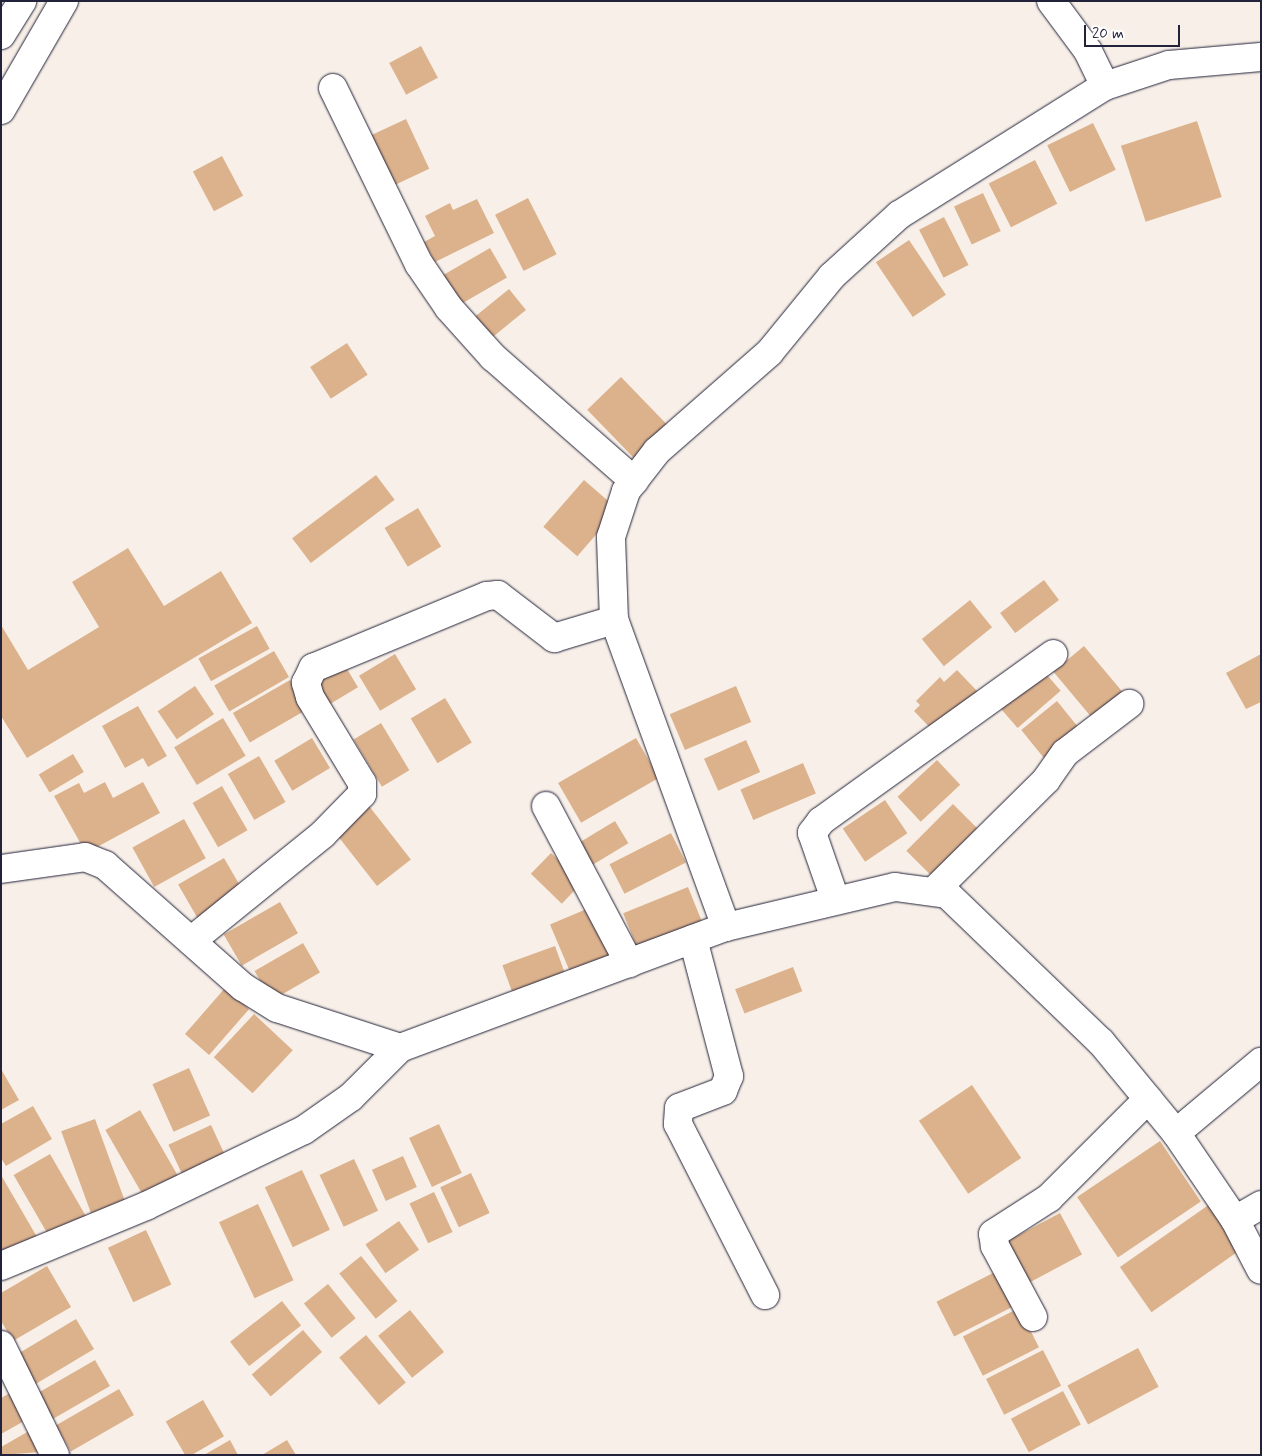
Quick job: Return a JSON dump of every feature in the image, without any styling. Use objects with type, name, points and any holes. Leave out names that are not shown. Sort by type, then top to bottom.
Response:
[{"type":"street","points":[[1,35],[22,1]]},
{"type":"street","points":[[1,110],[64,1]]},
{"type":"street","points":[[1051,1],[1088,51],[1106,86]]},
{"type":"street","points":[[726,927],[614,620],[611,537],[626,491],[657,451],[769,353],[832,276],[899,215],[1106,86],[1170,65],[1261,57]]},
{"type":"street","points":[[333,88],[419,264],[449,308],[493,357],[634,481]]},
{"type":"street","points":[[191,941],[323,834],[362,794],[362,783],[310,697],[306,683],[313,668],[487,596],[498,595],[554,638],[614,620]]},
{"type":"street","points":[[835,899],[812,833],[821,821],[1053,654]]},
{"type":"street","points":[[934,891],[1046,780],[1065,753],[1129,704]]},
{"type":"street","points":[[546,806],[629,963]]},
{"type":"street","points":[[1,869],[85,857],[123,878],[243,987],[277,1008],[400,1048]]},
{"type":"street","points":[[1,1266],[146,1206],[304,1130],[351,1097],[400,1048],[726,927],[835,899],[895,887],[947,894],[982,924],[1101,1042],[1176,1133],[1235,1220],[1261,1270]]},
{"type":"street","points":[[693,939],[729,1076],[724,1091],[679,1108],[678,1124],[765,1295]]},
{"type":"street","points":[[1176,1133],[1261,1062]]},
{"type":"street","points":[[1033,1317],[995,1246],[993,1234],[1049,1198],[1148,1100]]},
{"type":"street","points":[[1235,1220],[1261,1205]]},
{"type":"street","points":[[1,1345],[55,1455]]},
{"type":"building","points":[[421,46],[438,78],[406,95],[389,63]]},
{"type":"building","points":[[406,119],[429,169],[395,185],[372,135]]},
{"type":"building","points":[[1197,121],[1222,197],[1146,222],[1121,146]]},
{"type":"building","points":[[1093,123],[1116,170],[1070,192],[1047,145]]},
{"type":"building","points":[[222,156],[243,196],[214,211],[193,171]]},
{"type":"building","points":[[1035,160],[1057,204],[1011,227],[989,184]]},
{"type":"building","points":[[983,193],[1001,231],[972,245],[954,207]]},
{"type":"building","points":[[528,198],[557,254],[524,271],[495,215]]},
{"type":"building","points":[[477,199],[494,233],[435,262],[424,242],[435,236],[425,216],[450,203],[453,210]]},
{"type":"building","points":[[944,217],[969,265],[944,278],[919,230]]},
{"type":"building","points":[[909,240],[946,295],[913,317],[876,262]]},
{"type":"building","points":[[490,248],[507,277],[459,305],[442,276]]},
{"type":"building","points":[[509,289],[526,310],[489,340],[472,319]]},
{"type":"building","points":[[347,343],[368,375],[331,399],[310,367]]},
{"type":"building","points":[[621,377],[670,428],[637,461],[587,410]]},
{"type":"building","points":[[376,475],[395,500],[311,563],[292,538]]},
{"type":"building","points":[[584,480],[618,510],[577,556],[543,527]]},
{"type":"building","points":[[418,508],[441,547],[408,567],[385,528]]},
{"type":"building","points":[[128,548],[164,606],[221,571],[252,623],[27,758],[1,716],[1,625],[28,670],[99,627],[72,582]]},
{"type":"building","points":[[1044,580],[1059,600],[1015,633],[1000,613]]},
{"type":"building","points":[[970,600],[992,627],[944,666],[922,639]]},
{"type":"building","points":[[257,626],[270,649],[211,681],[198,658]]},
{"type":"building","points":[[1084,646],[1123,692],[1092,718],[1053,672]]},
{"type":"building","points":[[274,651],[289,677],[229,711],[214,686]]},
{"type":"building","points":[[395,654],[416,689],[380,711],[359,676]]},
{"type":"building","points":[[1261,654],[1261,702],[1246,709],[1226,673]]},
{"type":"building","points":[[341,659],[358,687],[327,706],[310,678]]},
{"type":"building","points":[[1041,668],[1061,691],[1018,728],[998,705]]},
{"type":"building","points":[[957,670],[979,693],[936,734],[914,711],[920,705],[916,701],[940,677],[944,682]]},
{"type":"building","points":[[290,680],[307,709],[250,742],[233,713]]},
{"type":"building","points":[[195,686],[214,714],[177,739],[158,711]]},
{"type":"building","points":[[736,686],[751,722],[685,750],[670,714]]},
{"type":"building","points":[[445,698],[472,743],[437,763],[411,719]]},
{"type":"building","points":[[1057,701],[1080,729],[1044,758],[1021,730]]},
{"type":"building","points":[[138,706],[167,756],[148,767],[143,758],[125,768],[102,726]]},
{"type":"building","points":[[223,718],[246,756],[197,785],[174,747]]},
{"type":"building","points":[[381,723],[409,770],[382,787],[354,739]]},
{"type":"building","points":[[312,738],[330,768],[292,791],[274,761]]},
{"type":"building","points":[[636,738],[659,778],[581,823],[558,783]]},
{"type":"building","points":[[746,740],[760,772],[718,791],[704,759]]},
{"type":"building","points":[[73,754],[84,772],[50,793],[39,775]]},
{"type":"building","points":[[259,756],[286,802],[254,820],[228,774]]},
{"type":"building","points":[[937,760],[960,785],[921,822],[898,797]]},
{"type":"building","points":[[803,763],[816,793],[753,820],[740,790]]},
{"type":"building","points":[[105,782],[113,798],[143,782],[160,813],[86,853],[54,796],[79,783],[84,793]]},
{"type":"building","points":[[222,786],[248,830],[218,847],[193,803]]},
{"type":"building","points":[[885,800],[907,833],[865,862],[843,829]]},
{"type":"building","points":[[953,804],[977,828],[930,875],[906,851]]},
{"type":"building","points":[[369,806],[411,860],[377,886],[335,832]]},
{"type":"building","points":[[184,819],[206,858],[154,887],[132,848]]},
{"type":"building","points":[[615,821],[628,843],[592,865],[579,843]]},
{"type":"building","points":[[671,833],[686,862],[625,894],[610,864]]},
{"type":"building","points":[[551,853],[582,883],[562,904],[531,874]]},
{"type":"building","points":[[224,858],[244,892],[198,918],[178,884]]},
{"type":"building","points":[[688,887],[705,929],[640,955],[623,913]]},
{"type":"building","points":[[280,902],[298,933],[242,966],[224,935]]},
{"type":"building","points":[[596,905],[620,961],[574,981],[550,925]]},
{"type":"building","points":[[303,943],[320,972],[272,1000],[255,971]]},
{"type":"building","points":[[555,946],[567,979],[514,998],[502,965]]},
{"type":"building","points":[[793,967],[802,991],[744,1013],[735,989]]},
{"type":"building","points":[[225,988],[249,1009],[209,1055],[185,1034]]},
{"type":"building","points":[[254,1014],[293,1050],[253,1093],[214,1057]]},
{"type":"building","points":[[189,1068],[210,1116],[174,1132],[152,1084]]},
{"type":"building","points":[[1,1069],[19,1100],[1,1110]]},
{"type":"building","points":[[972,1085],[1021,1158],[968,1194],[919,1121]]},
{"type":"building","points":[[33,1106],[52,1139],[6,1166],[1,1158],[1,1124]]},
{"type":"building","points":[[140,1110],[182,1182],[147,1202],[105,1130]]},
{"type":"building","points":[[95,1119],[125,1201],[91,1213],[61,1131]]},
{"type":"building","points":[[439,1124],[462,1173],[432,1187],[409,1138]]},
{"type":"building","points":[[211,1125],[227,1159],[184,1179],[168,1145]]},
{"type":"building","points":[[1160,1141],[1201,1202],[1118,1257],[1077,1197]]},
{"type":"building","points":[[50,1154],[86,1217],[50,1238],[14,1175]]},
{"type":"building","points":[[403,1156],[417,1187],[386,1201],[372,1170]]},
{"type":"building","points":[[354,1159],[378,1211],[344,1227],[320,1175]]},
{"type":"building","points":[[302,1170],[330,1230],[293,1247],[265,1187]]},
{"type":"building","points":[[471,1173],[490,1213],[459,1227],[440,1187]]},
{"type":"building","points":[[1,1175],[37,1237],[1,1258]]},
{"type":"building","points":[[434,1192],[453,1232],[428,1243],[410,1203]]},
{"type":"building","points":[[258,1204],[293,1280],[255,1298],[219,1222]]},
{"type":"building","points":[[1210,1204],[1242,1249],[1151,1312],[1120,1267]]},
{"type":"building","points":[[1060,1213],[1082,1254],[1030,1282],[1008,1241]]},
{"type":"building","points":[[399,1221],[419,1250],[385,1273],[365,1245]]},
{"type":"building","points":[[146,1230],[171,1284],[133,1302],[108,1248]]},
{"type":"building","points":[[361,1256],[398,1301],[376,1319],[339,1274]]},
{"type":"building","points":[[47,1266],[71,1307],[13,1341],[1,1321],[1,1293]]},
{"type":"building","points":[[997,1271],[1015,1306],[954,1337],[936,1302]]},
{"type":"building","points":[[328,1284],[356,1318],[332,1338],[304,1304]]},
{"type":"building","points":[[282,1301],[301,1325],[249,1366],[230,1342]]},
{"type":"building","points":[[1019,1308],[1039,1347],[983,1376],[963,1337]]},
{"type":"building","points":[[410,1310],[444,1352],[412,1378],[378,1336]]},
{"type":"building","points":[[76,1319],[94,1349],[35,1385],[17,1355]]},
{"type":"building","points":[[303,1330],[322,1352],[271,1396],[252,1375]]},
{"type":"building","points":[[366,1335],[406,1382],[379,1405],[339,1357]]},
{"type":"building","points":[[1138,1348],[1159,1387],[1088,1424],[1067,1386]]},
{"type":"building","points":[[1043,1350],[1061,1386],[1004,1415],[986,1379]]},
{"type":"building","points":[[95,1360],[110,1386],[51,1420],[36,1394]]},
{"type":"building","points":[[119,1389],[134,1415],[71,1451],[56,1426]]},
{"type":"building","points":[[1063,1391],[1081,1425],[1029,1452],[1011,1419]]},
{"type":"building","points":[[10,1393],[26,1420],[1,1434],[1,1398]]},
{"type":"building","points":[[203,1400],[224,1436],[192,1455],[185,1455],[166,1422]]},
{"type":"building","points":[[29,1431],[41,1452],[1,1455],[1,1447]]},
{"type":"building","points":[[230,1440],[238,1455],[204,1455]]},
{"type":"building","points":[[287,1440],[296,1455],[262,1455]]}]
